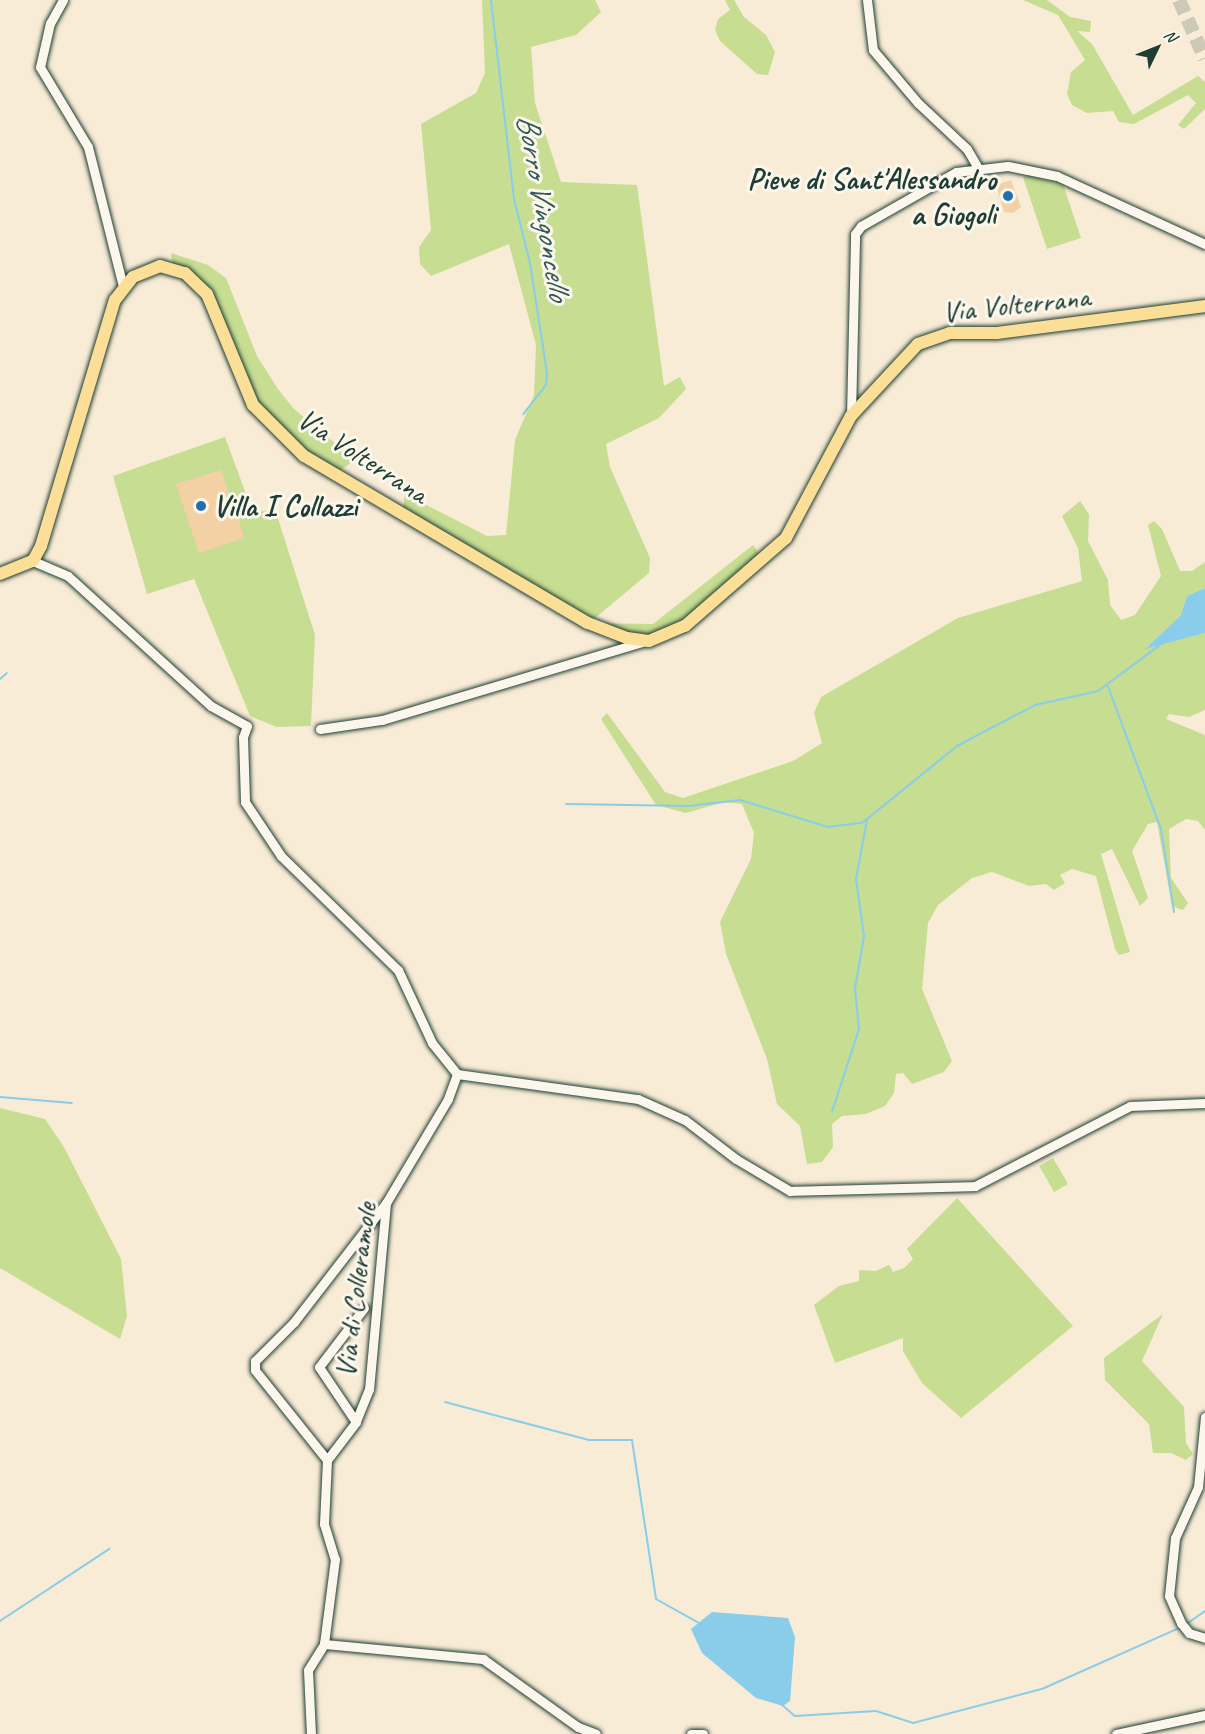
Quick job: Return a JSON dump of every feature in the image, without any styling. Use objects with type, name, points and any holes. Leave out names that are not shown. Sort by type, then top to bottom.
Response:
[{"type":"main road","name":"Via Volterrana","points":[[123,286],[160,266],[185,273],[211,302],[253,405],[304,456],[588,623],[627,638],[649,640],[685,626],[786,538],[851,416],[918,344],[931,337],[1162,315],[1205,306]]},
{"type":"main road","points":[[0,574],[33,561],[105,327],[123,286]]},
{"type":"street","points":[[63,0],[50,23],[40,67],[88,147],[123,286]]},
{"type":"street","points":[[867,0],[873,50],[918,103],[967,149],[978,168]]},
{"type":"street","points":[[851,416],[855,234],[861,226],[956,172],[1008,166],[1057,176],[1205,244]]},
{"type":"street","points":[[33,561],[68,576],[211,706],[247,726],[243,737],[245,802],[281,856],[398,969],[432,1043],[457,1074],[638,1100],[685,1120],[736,1159],[790,1191],[975,1186],[1130,1106],[1205,1103]]},
{"type":"street","name":"Via Volterrana","points":[[320,729],[382,720],[649,640]]},
{"type":"street","name":"Via di Colleramole","points":[[327,1460],[356,1422],[369,1389],[386,1203],[448,1099],[457,1074]]},
{"type":"street","points":[[311,1734],[308,1670],[324,1644],[335,1559],[324,1524],[327,1460],[255,1370],[255,1361],[294,1322],[386,1203]]},
{"type":"street","points":[[356,1422],[319,1367],[364,1308]]},
{"type":"street","points":[[1205,1417],[1197,1487],[1175,1538],[1169,1596],[1181,1623],[1189,1633],[1205,1638]]},
{"type":"street","points":[[324,1644],[483,1659],[578,1727],[596,1734]]},
{"type":"street","points":[[1116,1734],[1205,1715]]},
{"type":"street","points":[[691,1734],[703,1734]]},
{"type":"green space","points":[[482,0],[595,0],[601,12],[576,35],[531,47],[535,103],[561,182],[637,185],[664,386],[680,377],[686,389],[659,418],[606,444],[610,467],[650,558],[649,573],[589,623],[653,624],[753,545],[764,560],[718,601],[667,636],[649,641],[607,632],[588,623],[402,513],[405,494],[487,536],[506,535],[515,440],[534,395],[536,345],[509,244],[431,276],[420,264],[419,247],[431,230],[421,124],[476,93],[485,73]]},
{"type":"green space","points":[[725,0],[734,0],[744,17],[766,35],[775,52],[768,75],[757,74],[720,41],[715,30],[718,19],[730,10]]},
{"type":"green space","points":[[1023,0],[1047,0],[1070,17],[1091,21],[1090,32],[1077,31],[1092,44],[1133,115],[1198,76],[1205,82],[1205,109],[1184,129],[1178,125],[1196,103],[1188,95],[1134,124],[1119,122],[1113,111],[1087,113],[1072,105],[1067,94],[1071,72],[1085,60],[1058,15]]},
{"type":"green space","points":[[1028,175],[1063,184],[1081,238],[1047,249],[1023,177]]},
{"type":"green space","points":[[171,253],[208,265],[226,278],[257,356],[278,389],[293,408],[355,460],[335,474],[267,422],[207,294],[173,268]]},
{"type":"green space","points":[[225,437],[253,513],[275,509],[315,635],[311,726],[277,727],[250,716],[194,579],[147,594],[113,476]]},
{"type":"green space","points":[[1080,501],[1089,514],[1088,541],[1108,580],[1110,605],[1121,620],[1135,615],[1161,576],[1148,525],[1154,521],[1162,529],[1180,571],[1192,571],[1205,562],[1205,588],[1187,596],[1181,615],[1146,648],[1205,633],[1205,710],[1189,717],[1169,714],[1166,719],[1205,735],[1205,830],[1198,821],[1186,819],[1169,829],[1171,878],[1188,903],[1183,910],[1172,906],[1157,822],[1148,824],[1132,851],[1148,898],[1140,906],[1112,849],[1101,854],[1130,952],[1119,955],[1115,949],[1096,876],[1072,869],[1060,875],[1065,883],[1054,890],[1046,884],[1029,886],[992,872],[972,878],[938,905],[928,923],[922,989],[952,1061],[944,1072],[912,1084],[903,1073],[896,1074],[894,1093],[885,1106],[866,1114],[842,1116],[832,1124],[833,1147],[822,1162],[807,1164],[800,1126],[777,1104],[767,1059],[726,954],[720,922],[751,859],[754,833],[742,804],[724,802],[686,813],[656,805],[601,719],[607,713],[665,792],[683,798],[793,761],[822,743],[814,713],[821,697],[958,618],[1082,581],[1078,548],[1062,516]]},
{"type":"green space","points":[[0,1108],[45,1119],[64,1147],[121,1259],[127,1316],[120,1339],[0,1268]]},
{"type":"green space","points":[[1053,1158],[1068,1184],[1054,1192],[1039,1166]]},
{"type":"green space","points":[[957,1198],[1073,1326],[961,1418],[922,1383],[903,1351],[903,1338],[835,1363],[814,1305],[839,1286],[859,1281],[859,1270],[876,1271],[889,1265],[893,1272],[904,1268],[913,1259],[907,1249]]},
{"type":"green space","points":[[1163,1314],[1142,1361],[1184,1407],[1186,1443],[1193,1454],[1186,1460],[1171,1453],[1153,1453],[1149,1424],[1105,1380],[1104,1358]]},
{"type":"water","points":[[1205,588],[1205,633],[1145,649],[1181,615],[1187,596]]},
{"type":"water","points":[[712,1612],[788,1618],[795,1637],[790,1701],[783,1706],[756,1698],[702,1653],[691,1629]]},
{"type":"building","name":"Pieve di Sant'Alessandro a Giogoli","points":[[1011,180],[1021,207],[1013,213],[1004,212],[996,185]]},
{"type":"building","name":"Villa I Collazzi","points":[[221,470],[229,494],[216,498],[223,518],[237,514],[244,538],[199,553],[176,484]]},
{"type":"waterway","name":"Borro Vingoncello","points":[[491,0],[514,199],[530,263],[547,373],[546,385],[523,414]]},
{"type":"waterway","points":[[566,804],[689,806],[740,800],[828,827],[862,823],[957,746],[1035,705],[1098,691],[1160,645]]},
{"type":"waterway","points":[[0,679],[7,673]]},
{"type":"waterway","points":[[1107,684],[1161,829],[1174,912]]},
{"type":"waterway","points":[[832,1112],[859,1029],[855,989],[864,936],[856,879],[867,820]]},
{"type":"waterway","points":[[0,1097],[72,1103]]},
{"type":"waterway","points":[[445,1402],[589,1440],[632,1440],[656,1599],[699,1623]]},
{"type":"waterway","points":[[0,1621],[109,1549]]},
{"type":"waterway","points":[[1185,1625],[1205,1611]]},
{"type":"waterway","points":[[781,1704],[795,1716],[876,1711],[913,1723],[1042,1689],[1177,1629]]},
{"type":"tunnel","points":[[1179,0],[1205,59]]},
{"type":"place","name":"Pieve di Sant'Alessandro a Giogoli","points":[[1008,196]]},
{"type":"place","name":"Villa I Collazzi","points":[[201,506]]}]
